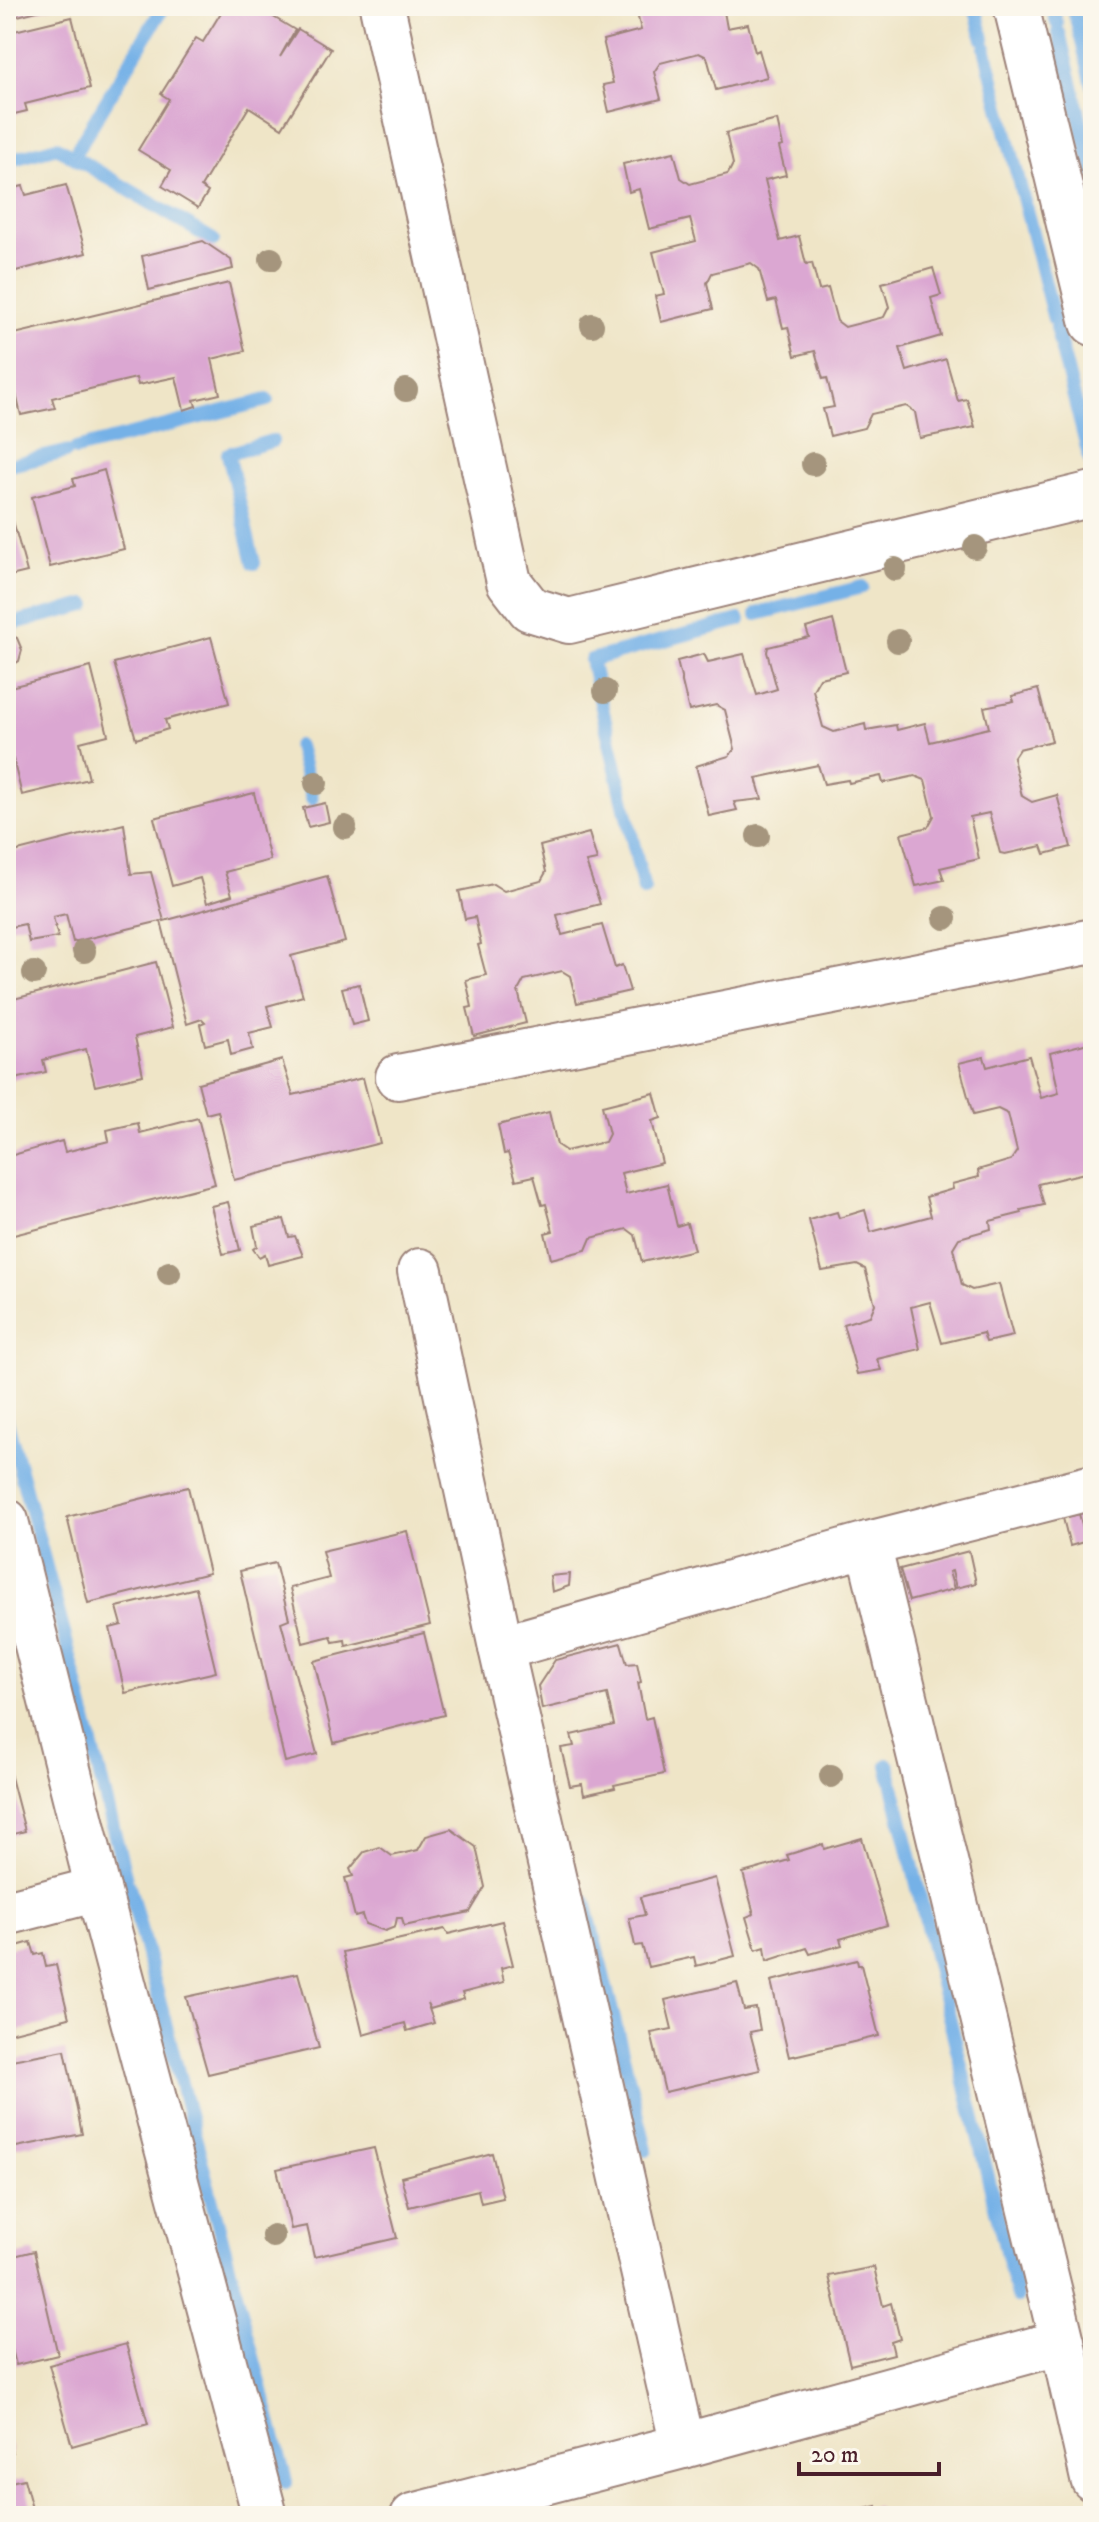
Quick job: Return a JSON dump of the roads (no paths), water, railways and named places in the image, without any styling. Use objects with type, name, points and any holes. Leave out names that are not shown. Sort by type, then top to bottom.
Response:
[{"type":"street","points":[[382,6],[509,582],[530,609],[569,621],[1093,494]]},
{"type":"street","points":[[1016,6],[1093,323]]},
{"type":"street","points":[[398,1077],[1093,941]]},
{"type":"street","points":[[420,1271],[501,1648],[683,2446]]},
{"type":"street","points":[[501,1648],[868,1544],[1093,1487]]},
{"type":"street","points":[[6,1521],[98,1889],[265,2516]]},
{"type":"street","points":[[868,1544],[1093,2479]]},
{"type":"street","points":[[6,1913],[98,1889]]},
{"type":"street","points":[[413,2516],[1062,2342]]},
{"type":"waterway","points":[[78,148],[164,6]]},
{"type":"waterway","points":[[975,6],[983,39]]},
{"type":"waterway","points":[[1052,6],[1057,23]]},
{"type":"waterway","points":[[1073,6],[1093,85]]},
{"type":"waterway","points":[[1059,33],[1093,172]]},
{"type":"waterway","points":[[985,48],[1054,319]]},
{"type":"waterway","points":[[6,161],[57,147],[213,240]]},
{"type":"waterway","points":[[1056,327],[1090,460]]},
{"type":"waterway","points":[[76,449],[267,400]]},
{"type":"waterway","points":[[254,563],[228,454],[272,441]]},
{"type":"waterway","points":[[6,466],[66,452]]},
{"type":"waterway","points":[[757,614],[862,587]]},
{"type":"waterway","points":[[6,625],[86,605]]},
{"type":"waterway","points":[[644,890],[591,660],[739,620]]},
{"type":"waterway","points":[[298,746],[312,799]]},
{"type":"waterway","points":[[6,1418],[126,1879]]},
{"type":"waterway","points":[[888,1765],[1017,2296]]},
{"type":"waterway","points":[[129,1886],[286,2482]]},
{"type":"waterway","points":[[585,1902],[646,2149]]}]
